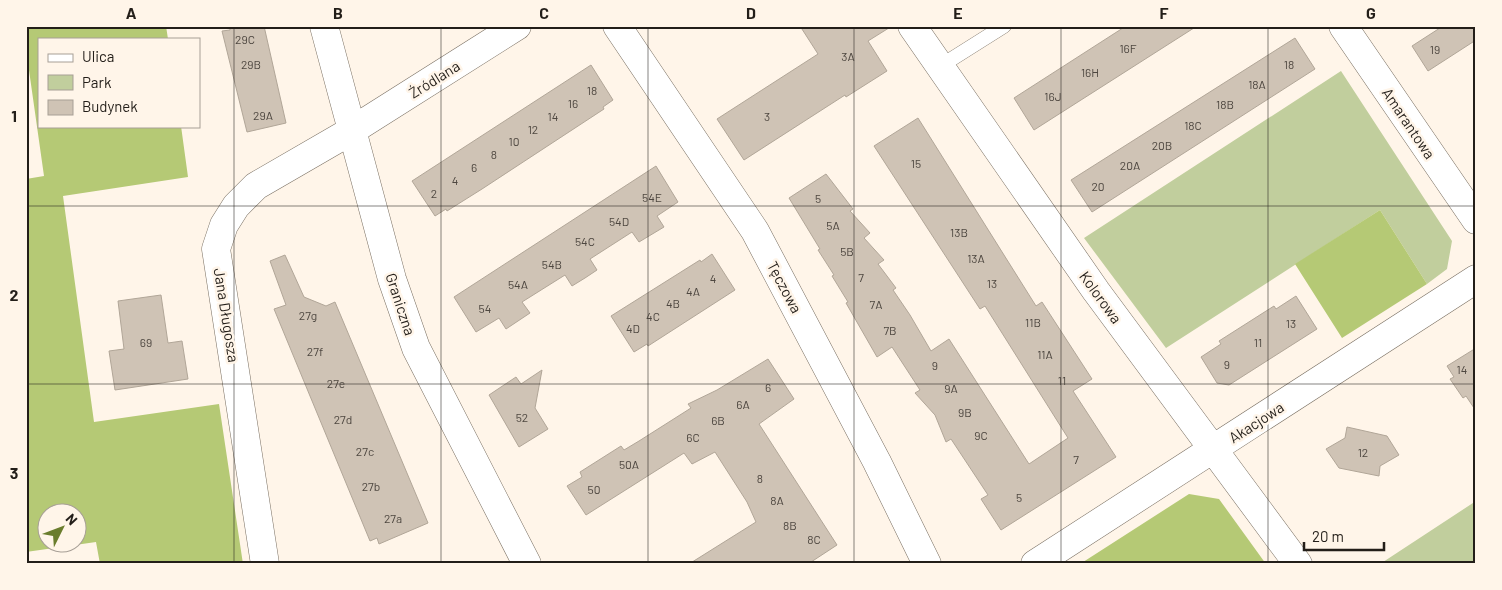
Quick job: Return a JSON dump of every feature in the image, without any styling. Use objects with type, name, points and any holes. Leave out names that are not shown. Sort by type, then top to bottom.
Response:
[{"type":"street","name":"Graniczna","points":[[324,26],[392,279],[416,348],[527,564]]},
{"type":"street","name":"Źródlana","points":[[351,131],[517,26]]},
{"type":"street","name":"Tęczowa","points":[[617,26],[755,231],[877,462],[927,564]]},
{"type":"street","name":"Kolorowa","points":[[912,26],[1096,291],[1298,564]]},
{"type":"street","name":"Amarantowa","points":[[1343,26],[1476,220]]},
{"type":"street","name":"Jana Długosza","points":[[265,564],[216,249],[224,225],[236,206],[256,186],[351,131]]},
{"type":"street","name":"Akacjowa","points":[[1035,564],[1476,280]]},
{"type":"lane","points":[[939,67],[1004,26]]},
{"type":"green space","points":[[26,26],[166,26],[168,38],[38,38],[38,128],[181,128],[188,177],[63,196],[94,422],[219,404],[243,564],[100,564],[96,542],[88,543],[88,502],[38,502],[38,550],[26,552],[26,179],[44,176],[26,49]]},
{"type":"green space","points":[[1341,71],[1452,241],[1447,269],[1427,284],[1380,210],[1166,348],[1084,238]]},
{"type":"green space","points":[[1380,210],[1427,284],[1342,338],[1295,264]]},
{"type":"green space","points":[[1189,494],[1219,499],[1266,564],[1080,564]]},
{"type":"green space","points":[[1476,501],[1476,564],[1380,564]]},
{"type":"building","points":[[230,26],[264,26],[286,123],[247,132],[222,31],[230,30]]},
{"type":"building","points":[[800,26],[892,26],[868,41],[887,71],[846,97],[845,95],[744,160],[717,119],[818,54]]},
{"type":"building","points":[[1126,26],[1197,26],[1034,130],[1014,98]]},
{"type":"building","points":[[1443,26],[1476,26],[1476,40],[1428,71],[1412,46]]},
{"type":"building","points":[[1295,38],[1315,69],[1092,212],[1071,180]]},
{"type":"building","points":[[591,65],[613,100],[603,107],[604,109],[482,189],[447,211],[446,209],[435,216],[412,181]]},
{"type":"building","points":[[918,118],[1036,306],[1042,302],[1092,379],[1073,391],[1116,457],[1001,530],[981,499],[988,495],[951,439],[946,442],[935,415],[915,393],[920,390],[892,347],[877,357],[846,303],[848,302],[832,276],[834,275],[818,250],[820,249],[789,198],[826,174],[853,209],[850,211],[870,233],[864,238],[884,260],[878,264],[896,288],[893,290],[931,351],[949,339],[1029,464],[1068,438],[985,306],[980,309],[874,146]]},
{"type":"building","points":[[656,166],[678,202],[657,216],[664,227],[639,242],[632,232],[590,259],[597,270],[585,278],[572,286],[565,275],[522,302],[530,313],[506,329],[499,318],[476,332],[454,297]]},
{"type":"building","points":[[712,254],[735,290],[648,346],[647,344],[634,352],[611,316]]},
{"type":"building","points":[[285,255],[304,297],[326,306],[335,302],[428,523],[379,544],[377,538],[370,541],[274,309],[286,305],[270,261]]},
{"type":"building","points":[[161,295],[168,343],[182,341],[188,379],[115,390],[109,351],[124,349],[118,301]]},
{"type":"building","points":[[1296,296],[1317,329],[1229,385],[1217,383],[1201,357],[1221,344],[1219,341],[1274,306],[1276,309]]},
{"type":"building","points":[[1476,348],[1476,411],[1466,396],[1463,398],[1450,379],[1454,377],[1447,366]]},
{"type":"building","points":[[768,359],[794,399],[759,424],[837,545],[808,564],[689,564],[756,522],[747,502],[715,452],[692,464],[684,453],[586,515],[567,486],[582,477],[580,472],[621,446],[624,450],[639,441],[691,408],[688,404],[717,390]]},
{"type":"building","points":[[542,370],[535,408],[548,429],[519,447],[489,395],[516,377],[521,384]]},
{"type":"building","points":[[1347,427],[1387,436],[1399,455],[1380,466],[1379,476],[1339,468],[1326,449],[1345,438]]}]
